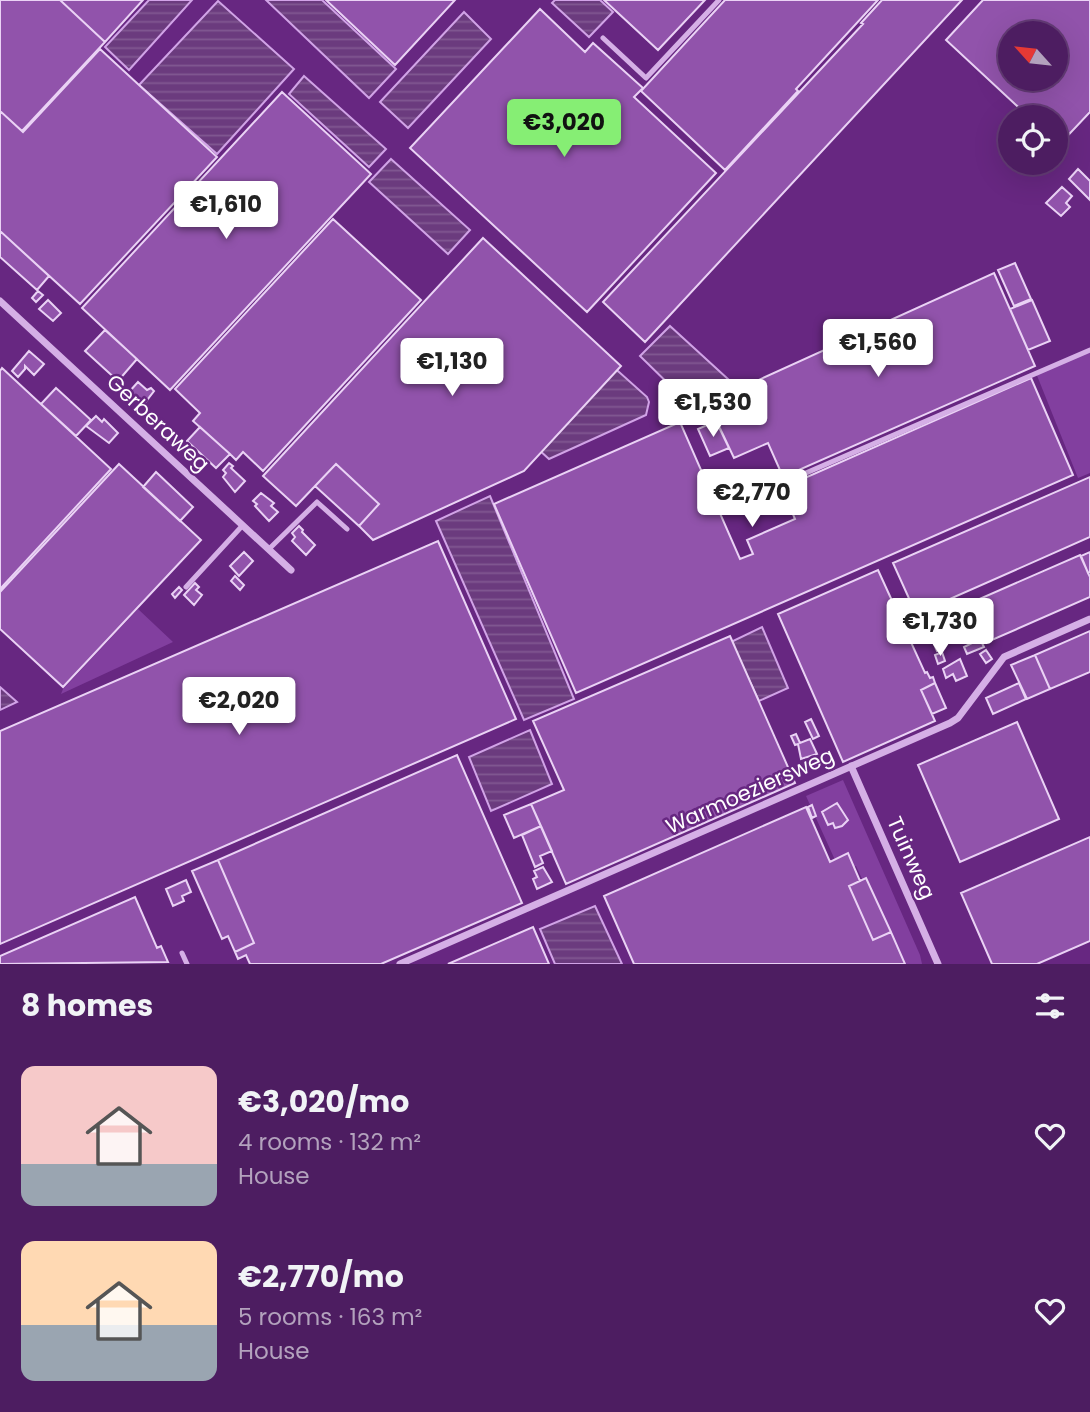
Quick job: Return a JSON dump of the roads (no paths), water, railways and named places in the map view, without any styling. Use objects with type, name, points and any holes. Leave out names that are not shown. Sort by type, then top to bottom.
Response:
[{"type":"street","name":"Gerberaweg","points":[[0,301],[291,570]]},
{"type":"street","name":"Warmoeziersweg","points":[[400,964],[950,723],[958,718],[1004,657],[1090,619]]},
{"type":"street","name":"Tuinweg","points":[[851,766],[938,964]]},
{"type":"lane","points":[[603,38],[646,78],[719,0]]},
{"type":"lane","points":[[748,498],[1090,350]]},
{"type":"lane","points":[[269,549],[317,502],[347,529]]},
{"type":"lane","points":[[186,587],[243,525]]},
{"type":"lane","points":[[182,953],[187,964]]}]
